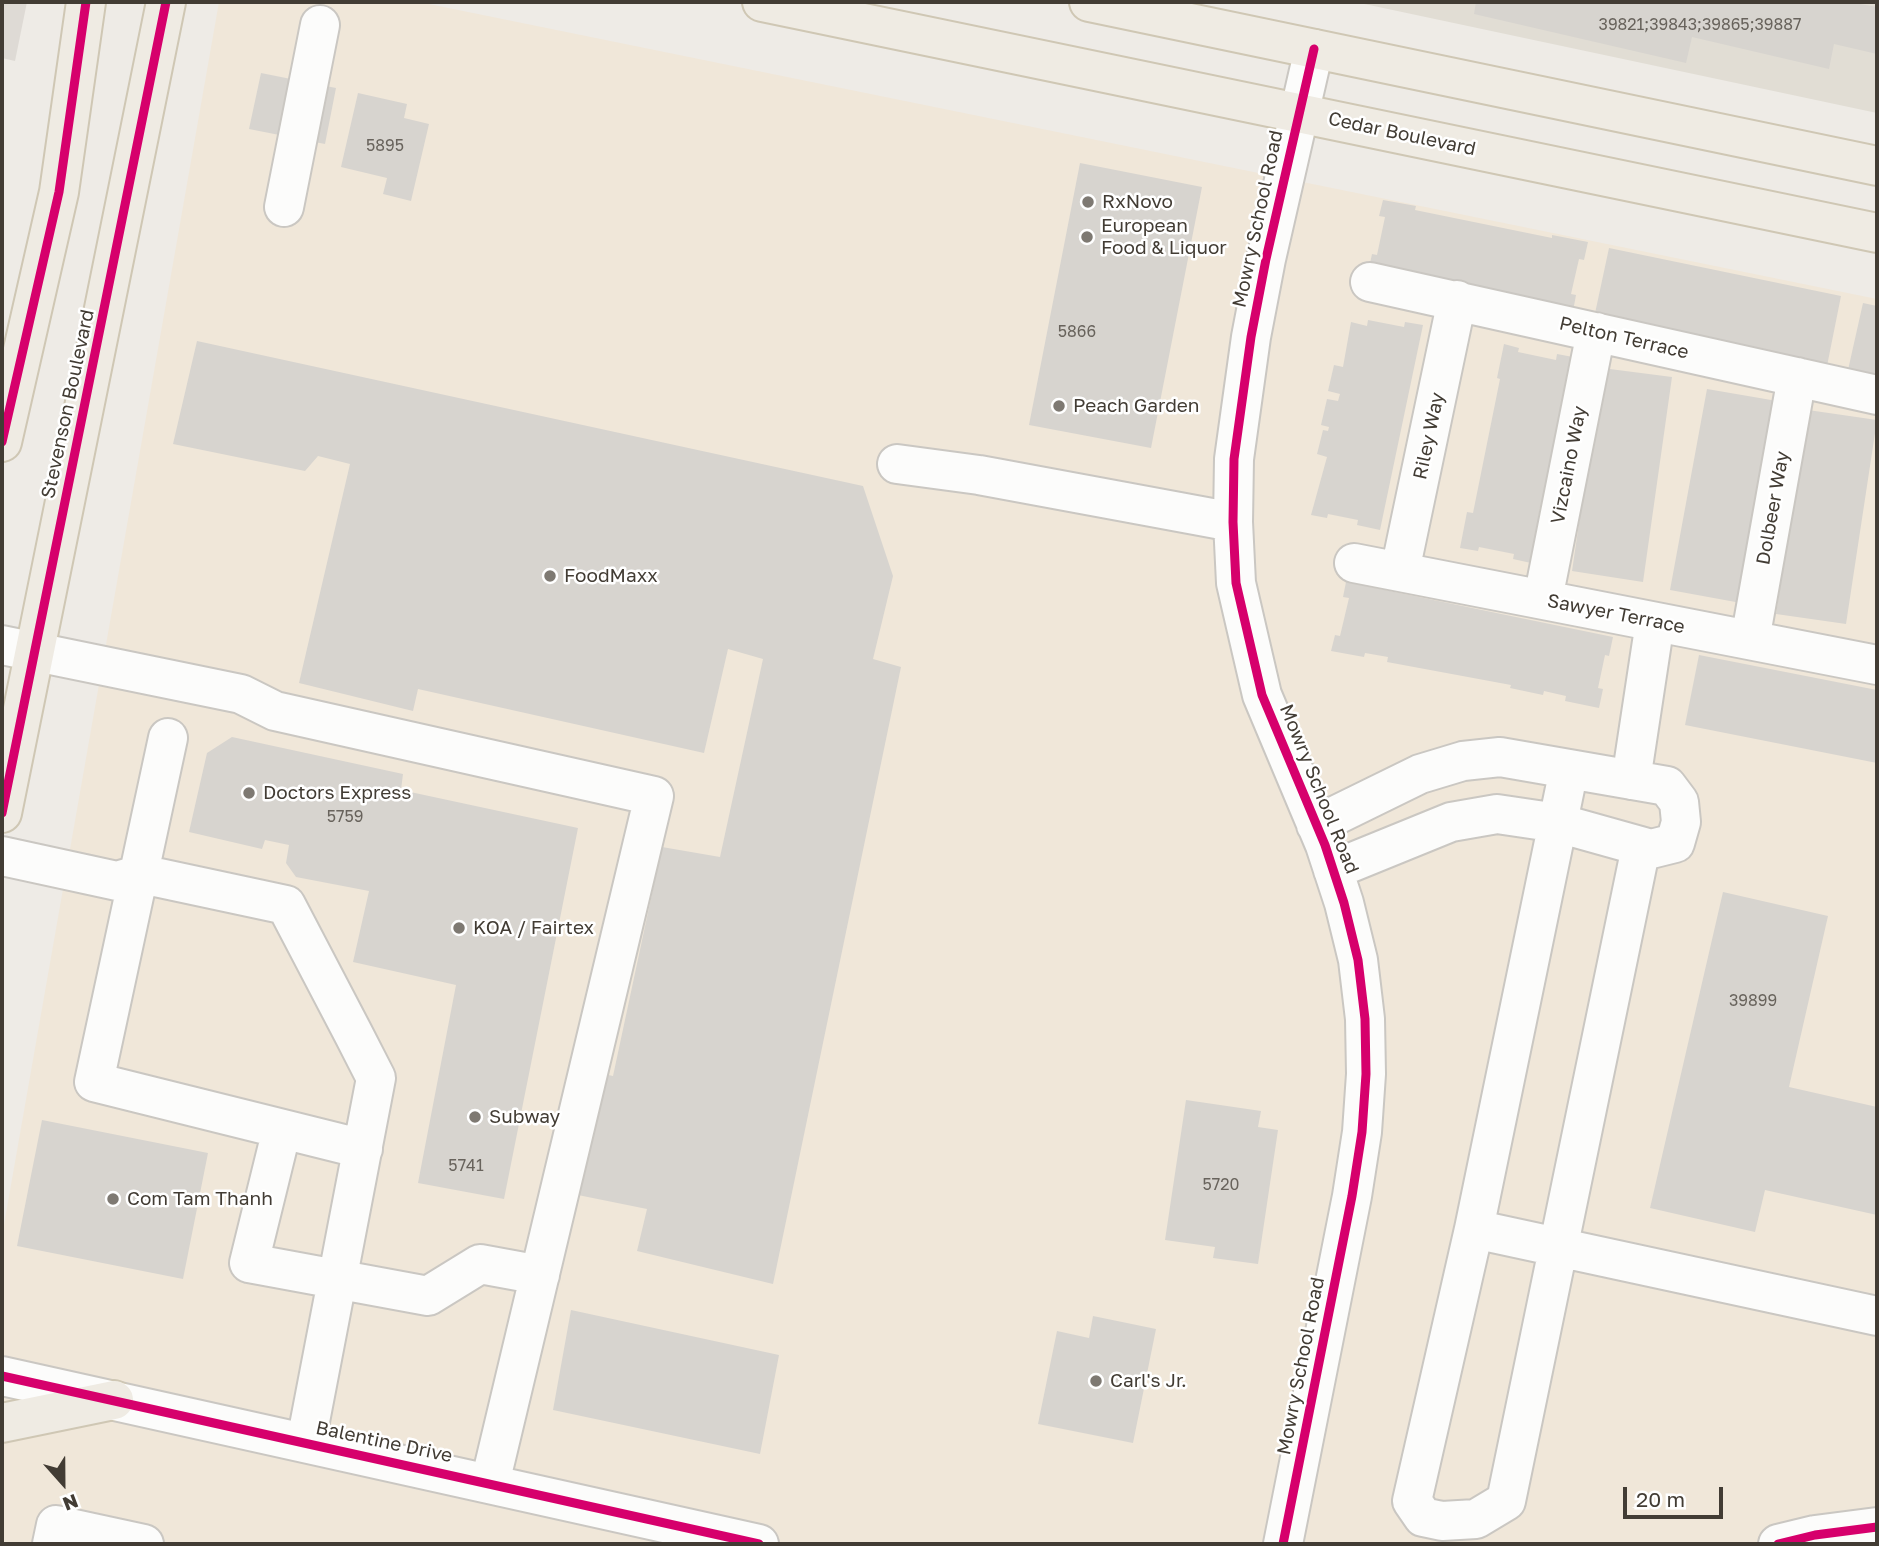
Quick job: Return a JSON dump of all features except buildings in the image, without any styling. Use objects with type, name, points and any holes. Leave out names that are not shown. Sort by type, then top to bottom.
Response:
[{"type":"main road","points":[[2,442],[59,192],[86,2]]},
{"type":"main road","name":"Stevenson Boulevard","points":[[2,813],[18,648],[166,2]]},
{"type":"main road","name":"Cedar Boulevard","points":[[762,2],[1877,233]]},
{"type":"main road","points":[[1089,2],[1877,166]]},
{"type":"main road","points":[[2,1423],[114,1400]]},
{"type":"street","points":[[284,207],[320,25]]},
{"type":"street","name":"Mowry School Road","points":[[1283,1544],[1352,1196],[1363,1120],[1366,1074],[1364,1007],[1358,960],[1333,870],[1282,746],[1250,650],[1236,583],[1234,459],[1242,388],[1266,259],[1314,49]]},
{"type":"street","name":"Pelton Terrace","points":[[1370,282],[1877,395]]},
{"type":"street","name":"Riley Way","points":[[1400,571],[1457,300]]},
{"type":"street","name":"Vizcaino Way","points":[[1543,599],[1596,331]]},
{"type":"street","name":"Dolbeer Way","points":[[1750,640],[1797,377]]},
{"type":"street","points":[[897,464],[979,475],[1233,522]]},
{"type":"street","name":"Sawyer Terrace","points":[[1354,562],[1877,665]]},
{"type":"street","points":[[1631,780],[1656,622]]},
{"type":"street","points":[[18,648],[240,694],[275,711],[654,796],[490,1483]]},
{"type":"street","points":[[168,738],[141,874],[94,1082],[362,1149]]},
{"type":"street","points":[[1316,825],[1420,774],[1463,761],[1500,757],[1667,786],[1679,803],[1681,822],[1675,842],[1651,849],[1558,823],[1497,814],[1451,822],[1333,870]]},
{"type":"street","points":[[1569,769],[1474,1228],[1412,1501],[1423,1517],[1476,1518],[1506,1501],[1641,847]]},
{"type":"street","points":[[2,856],[117,881],[141,874],[286,905],[376,1079],[306,1442]]},
{"type":"street","points":[[282,1129],[248,1263],[428,1297],[480,1265],[540,1275]]},
{"type":"street","points":[[1474,1228],[1877,1316]]},
{"type":"street","name":"Balentine Drive","points":[[2,1376],[490,1483],[679,1535],[759,1544]]},
{"type":"street","points":[[52,1544],[56,1525],[144,1544]]},
{"type":"street","points":[[1778,1544],[1815,1535],[1877,1527]]},
{"type":"shaded area","points":[[2,2],[27,2],[15,61],[2,58]]},
{"type":"shaded area","points":[[219,2],[419,2],[1877,299],[1877,1544],[2,1544],[2,1236]]},
{"type":"shaded area","points":[[1355,2],[1877,2],[1877,113]]},
{"type":"cycle path","points":[[2,442],[59,192],[86,2]]},
{"type":"cycle path","points":[[2,813],[166,2]]},
{"type":"cycle path","points":[[1283,1544],[1352,1196],[1362,1132],[1366,1074],[1365,1019],[1358,960],[1344,903],[1325,845],[1262,695],[1236,583],[1234,459],[1251,337],[1314,49]]},
{"type":"cycle path","points":[[2,1376],[759,1544]]},
{"type":"cycle path","points":[[1778,1544],[1815,1535],[1877,1527]]},
{"type":"place","name":"RxNovo","points":[[1088,202]]},
{"type":"place","name":"European Food & Liquor","points":[[1087,237]]},
{"type":"place","name":"Peach Garden","points":[[1059,406]]},
{"type":"place","name":"FoodMaxx","points":[[550,576]]},
{"type":"place","name":"Doctors Express","points":[[249,793]]},
{"type":"place","name":"KOA / Fairtex","points":[[459,928]]},
{"type":"place","name":"Subway","points":[[475,1117]]},
{"type":"place","name":"Com Tam Thanh","points":[[113,1199]]},
{"type":"place","name":"Carl's Jr.","points":[[1096,1381]]}]
